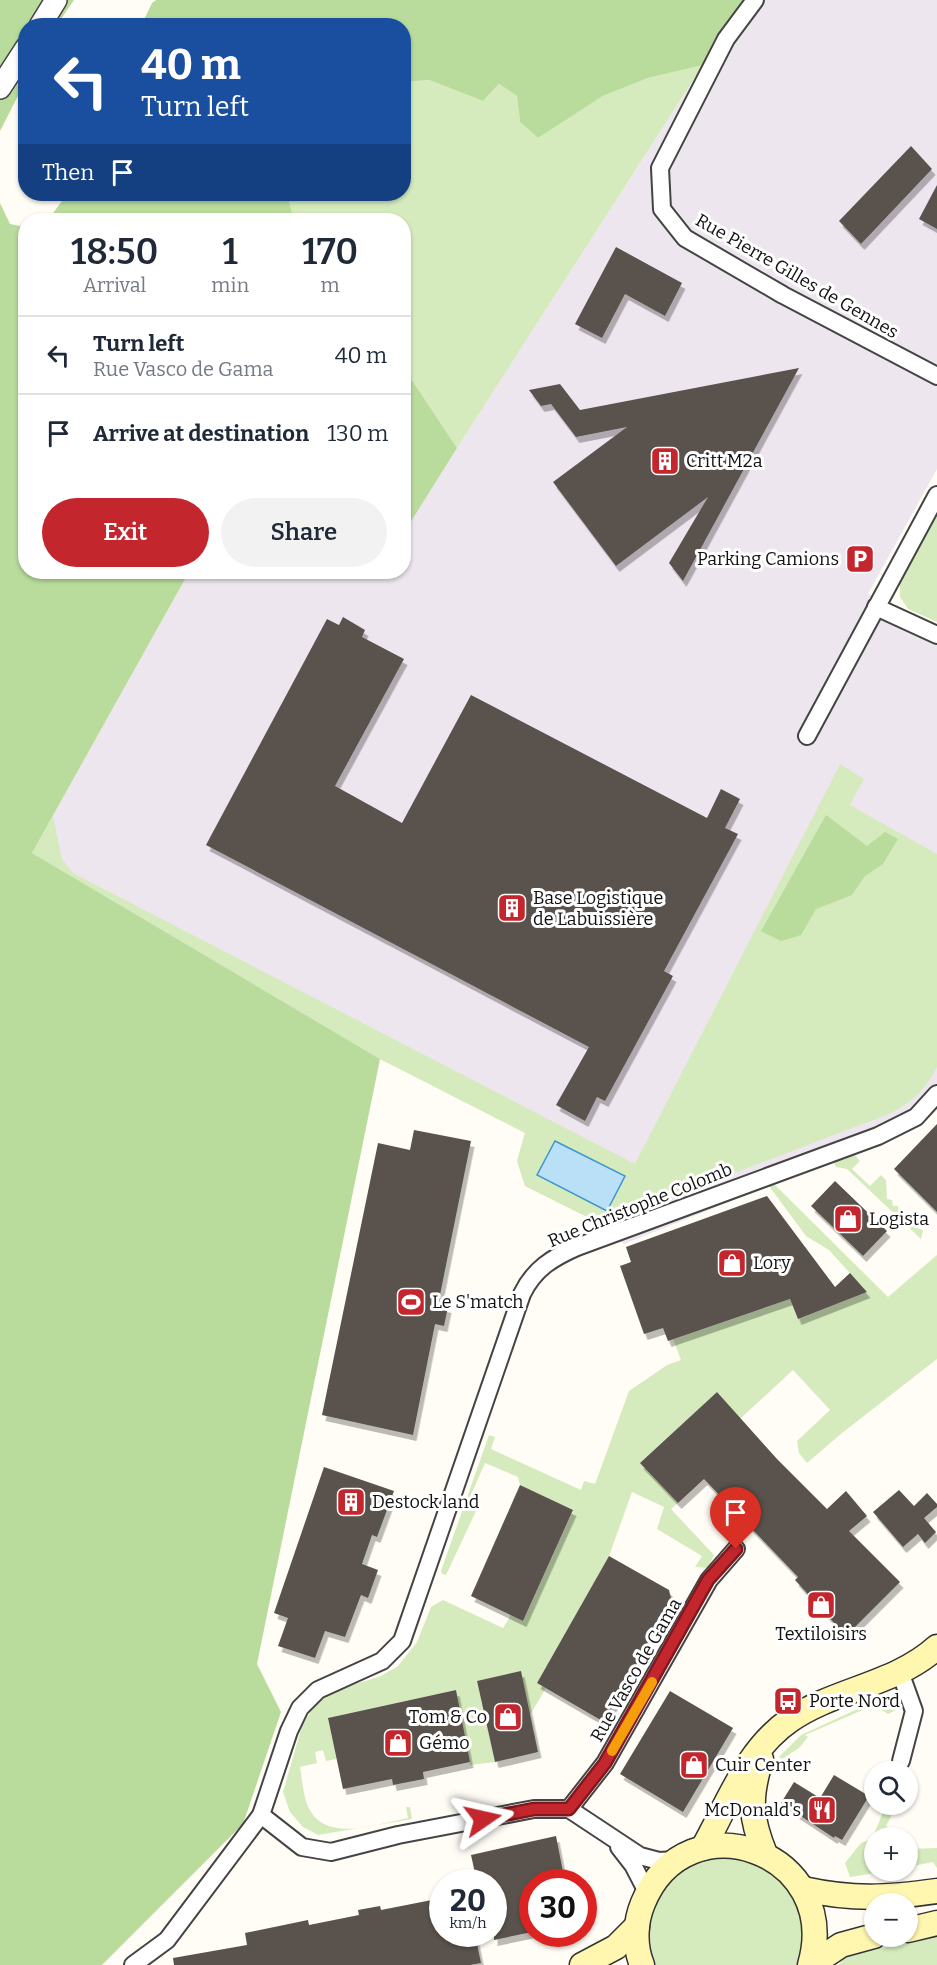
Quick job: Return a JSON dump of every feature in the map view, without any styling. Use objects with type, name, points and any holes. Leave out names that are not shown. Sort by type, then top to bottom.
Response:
[{"type":"main road","points":[[703,1848],[733,1788],[775,1732],[792,1719],[900,1672],[937,1647]]},
{"type":"main road","points":[[765,1745],[751,1794],[753,1822],[765,1854]]},
{"type":"main road","points":[[642,1965],[637,1926],[647,1893],[660,1875],[676,1860],[703,1848],[724,1845],[745,1847],[765,1854],[780,1863],[803,1889],[811,1905],[816,1934],[811,1965]]},
{"type":"main road","points":[[803,1889],[835,1896],[886,1899],[937,1891]]},
{"type":"main road","points":[[918,1928],[937,1923]]},
{"type":"main road","points":[[582,1965],[616,1947],[637,1926]]},
{"type":"main road","points":[[811,1965],[842,1945],[864,1939]]},
{"type":"street","points":[[45,18],[56,0]]},
{"type":"street","name":"Rue Pierre Gilles de Gennes","points":[[755,0],[726,39],[660,168],[662,209],[685,238],[783,295],[937,376]]},
{"type":"street","points":[[0,88],[18,60]]},
{"type":"street","points":[[807,736],[937,495]]},
{"type":"street","points":[[876,607],[937,635]]},
{"type":"street","name":"Rue Christophe Colomb","points":[[134,1965],[166,1940],[261,1815],[289,1731],[300,1708],[318,1690],[382,1661],[402,1641],[522,1294],[537,1270],[577,1247],[878,1136],[916,1117],[937,1094]]},
{"type":"street","name":"Rue Vasco de Gama","points":[[569,1809],[605,1763],[708,1580],[736,1549]]},
{"type":"street","points":[[900,1672],[914,1711],[901,1761]]},
{"type":"street","points":[[261,1815],[302,1847],[331,1852],[398,1835],[529,1810],[569,1809],[640,1856],[658,1861],[676,1860]]},
{"type":"street","points":[[615,1841],[633,1865],[647,1893]]},
{"type":"shaded area","points":[[745,0],[937,0],[937,469],[868,594],[937,625],[937,1110],[923,1122],[891,1137],[624,1244],[601,1224],[525,1186],[517,1161],[525,1133],[380,1059],[32,853],[185,579],[411,579],[411,519]]},
{"type":"green space","points":[[0,0],[74,0],[62,18],[18,18],[18,96],[0,131]]},
{"type":"green space","points":[[156,0],[745,0],[703,65],[648,78],[603,96],[538,138],[520,122],[517,96],[499,84],[483,101],[429,80],[411,81],[411,18],[145,18],[152,3]]},
{"type":"green space","points":[[703,65],[457,448],[411,379],[411,213],[292,213],[289,201],[411,201],[411,81],[429,80],[483,101],[499,84],[517,96],[520,122],[538,138],[603,96],[648,78]]},
{"type":"green space","points":[[62,201],[289,201],[292,213],[53,213]]},
{"type":"green space","points":[[0,203],[10,224],[18,226],[18,579],[185,579],[32,853],[380,1059],[257,1664],[281,1712],[243,1824],[102,1965],[0,1965]]},
{"type":"green space","points":[[411,379],[457,448],[411,521]]},
{"type":"green space","points":[[937,511],[937,622],[908,609],[900,597],[900,581]]},
{"type":"green space","points":[[840,764],[864,779],[850,805],[937,854],[937,1067],[918,1095],[889,1114],[601,1224],[525,1186],[517,1161],[525,1133],[380,1059],[32,853],[53,816],[62,859],[73,873],[635,1164]]},
{"type":"green space","points":[[826,815],[867,846],[885,832],[898,839],[883,864],[865,876],[852,895],[816,909],[801,935],[781,941],[761,931]]},
{"type":"green space","points":[[853,1153],[860,1161],[852,1169],[870,1186],[881,1175],[886,1180],[887,1199],[892,1200],[893,1206],[898,1206],[899,1211],[904,1212],[905,1217],[911,1218],[911,1222],[916,1222],[918,1228],[923,1230],[921,1239],[847,1169],[836,1167],[833,1161]]},
{"type":"green space","points":[[774,1184],[888,1297],[937,1255],[937,1359],[807,1463],[799,1453],[797,1441],[830,1410],[793,1370],[740,1419],[717,1392],[641,1462],[678,1503],[671,1509],[714,1555],[708,1568],[695,1567],[702,1556],[657,1529],[664,1507],[632,1492],[609,1556],[537,1683],[546,1688],[530,1715],[477,1681],[495,1762],[470,1765],[456,1690],[329,1718],[337,1759],[326,1761],[323,1750],[315,1752],[317,1763],[300,1767],[307,1804],[315,1817],[325,1824],[352,1829],[318,1835],[303,1827],[290,1812],[283,1792],[302,1726],[317,1701],[334,1691],[381,1676],[398,1666],[417,1642],[431,1607],[443,1600],[503,1628],[511,1615],[523,1621],[573,1511],[520,1485],[518,1477],[485,1463],[466,1506],[476,1511],[446,1575],[442,1574],[441,1571],[489,1435],[495,1437],[491,1449],[581,1490],[584,1481],[595,1484],[629,1391],[667,1365],[681,1360],[673,1339],[790,1299],[798,1319],[867,1292],[829,1250],[806,1236],[769,1186]]},
{"type":"green space","points":[[882,1701],[900,1708],[888,1714],[874,1705],[805,1735],[808,1737],[799,1748],[782,1759],[779,1757],[801,1735],[873,1702]]},
{"type":"green space","points":[[406,1807],[410,1807],[412,1819],[375,1825],[408,1818]]},
{"type":"green space","points":[[882,1815],[892,1815],[886,1826],[888,1827],[877,1827]]},
{"type":"green space","points":[[864,1842],[864,1875],[832,1880],[850,1877],[845,1863]]},
{"type":"green space","points":[[937,1848],[937,1868],[933,1862],[918,1865],[918,1849]]},
{"type":"green space","points":[[720,1857],[757,1864],[779,1878],[787,1888],[794,1900],[802,1926],[801,1953],[796,1965],[656,1965],[651,1945],[650,1926],[653,1910],[660,1895],[670,1882],[684,1871]]},
{"type":"green space","points":[[937,1935],[937,1965],[839,1965],[845,1957],[887,1947],[918,1947],[918,1940]]},
{"type":"water","points":[[555,1141],[625,1176],[607,1211],[537,1175]]},
{"type":"building","points":[[911,146],[932,169],[861,244],[839,221]]},
{"type":"building","points":[[937,185],[937,229],[919,219]]},
{"type":"building","points":[[616,247],[682,283],[665,316],[625,294],[602,338],[575,324]]},
{"type":"building","name":"Critt M2a","points":[[799,368],[683,581],[669,563],[708,497],[616,566],[553,482],[627,427],[576,437],[551,404],[541,406],[529,390],[560,384],[580,410]]},
{"type":"building","name":"Base Logistique de Labuissière","points":[[343,617],[365,630],[362,637],[404,659],[335,786],[402,823],[471,695],[707,818],[721,789],[740,799],[725,828],[738,834],[664,971],[673,976],[605,1101],[597,1097],[585,1121],[556,1105],[589,1047],[206,845],[327,619],[339,625]]},
{"type":"building","points":[[937,1124],[937,1212],[894,1169]]},
{"type":"building","points":[[414,1130],[471,1141],[438,1305],[448,1307],[444,1326],[435,1324],[413,1435],[322,1415],[378,1143],[410,1150]]},
{"type":"building","points":[[835,1181],[887,1231],[863,1256],[811,1206]]},
{"type":"building","points":[[767,1196],[835,1287],[850,1273],[867,1292],[798,1319],[790,1299],[668,1341],[663,1328],[644,1334],[620,1266],[631,1262],[626,1247]]},
{"type":"building","points":[[717,1392],[777,1459],[827,1509],[846,1491],[867,1516],[849,1531],[900,1582],[846,1636],[795,1580],[798,1577],[704,1479],[678,1503],[640,1463]]},
{"type":"building","points":[[324,1467],[394,1491],[377,1537],[372,1535],[362,1564],[378,1570],[368,1598],[361,1595],[345,1637],[325,1631],[315,1658],[278,1646],[288,1618],[274,1613]]},
{"type":"building","points":[[520,1485],[573,1510],[523,1621],[471,1596]]},
{"type":"building","points":[[899,1490],[914,1506],[927,1493],[937,1504],[937,1507],[924,1518],[936,1532],[925,1543],[918,1534],[903,1547],[873,1512]]},
{"type":"building","points":[[609,1556],[669,1590],[672,1602],[604,1722],[537,1683]]},
{"type":"building","points":[[521,1671],[538,1752],[495,1762],[477,1681]]},
{"type":"building","points":[[456,1690],[470,1762],[423,1772],[424,1779],[393,1785],[392,1779],[343,1789],[328,1718]]},
{"type":"building","points":[[670,1691],[733,1728],[683,1812],[620,1774]]},
{"type":"building","name":"McDonald's","points":[[834,1775],[864,1793],[864,1804],[842,1840],[835,1836],[834,1838],[781,1803],[794,1782],[820,1798]]},
{"type":"building","points":[[556,1836],[562,1869],[519,1869],[519,1935],[507,1937],[507,1869],[474,1869],[471,1855]]},
{"type":"building","points":[[429,1901],[429,1947],[478,1947],[481,1963],[470,1965],[174,1965],[173,1958],[247,1945],[245,1933],[308,1920],[309,1925],[359,1915],[358,1910],[380,1906],[381,1910]]},
{"type":"slow traffic","points":[[612,1751],[652,1682]]},
{"type":"place","name":"Critt M2a","points":[[665,461]]},
{"type":"place","name":"Parking Camions","points":[[860,559]]},
{"type":"place","name":"Base Logistique de Labuissière","points":[[512,908]]},
{"type":"place","name":"Logista","points":[[848,1219]]},
{"type":"place","name":"Lory","points":[[732,1263]]},
{"type":"place","name":"Le S'match","points":[[411,1302]]},
{"type":"place","name":"Destock land","points":[[351,1502]]},
{"type":"place","name":"Textiloisirs","points":[[821,1605]]},
{"type":"place","name":"Porte Nord","points":[[788,1701]]},
{"type":"place","name":"Tom & Co","points":[[508,1717]]},
{"type":"place","name":"Gémo","points":[[398,1743]]},
{"type":"place","name":"Cuir Center","points":[[694,1765]]},
{"type":"place","name":"McDonald's","points":[[822,1810]]},
{"type":"route","points":[[483,1819],[534,1809],[569,1809],[576,1797],[605,1763],[695,1609],[708,1580],[736,1549]]}]
